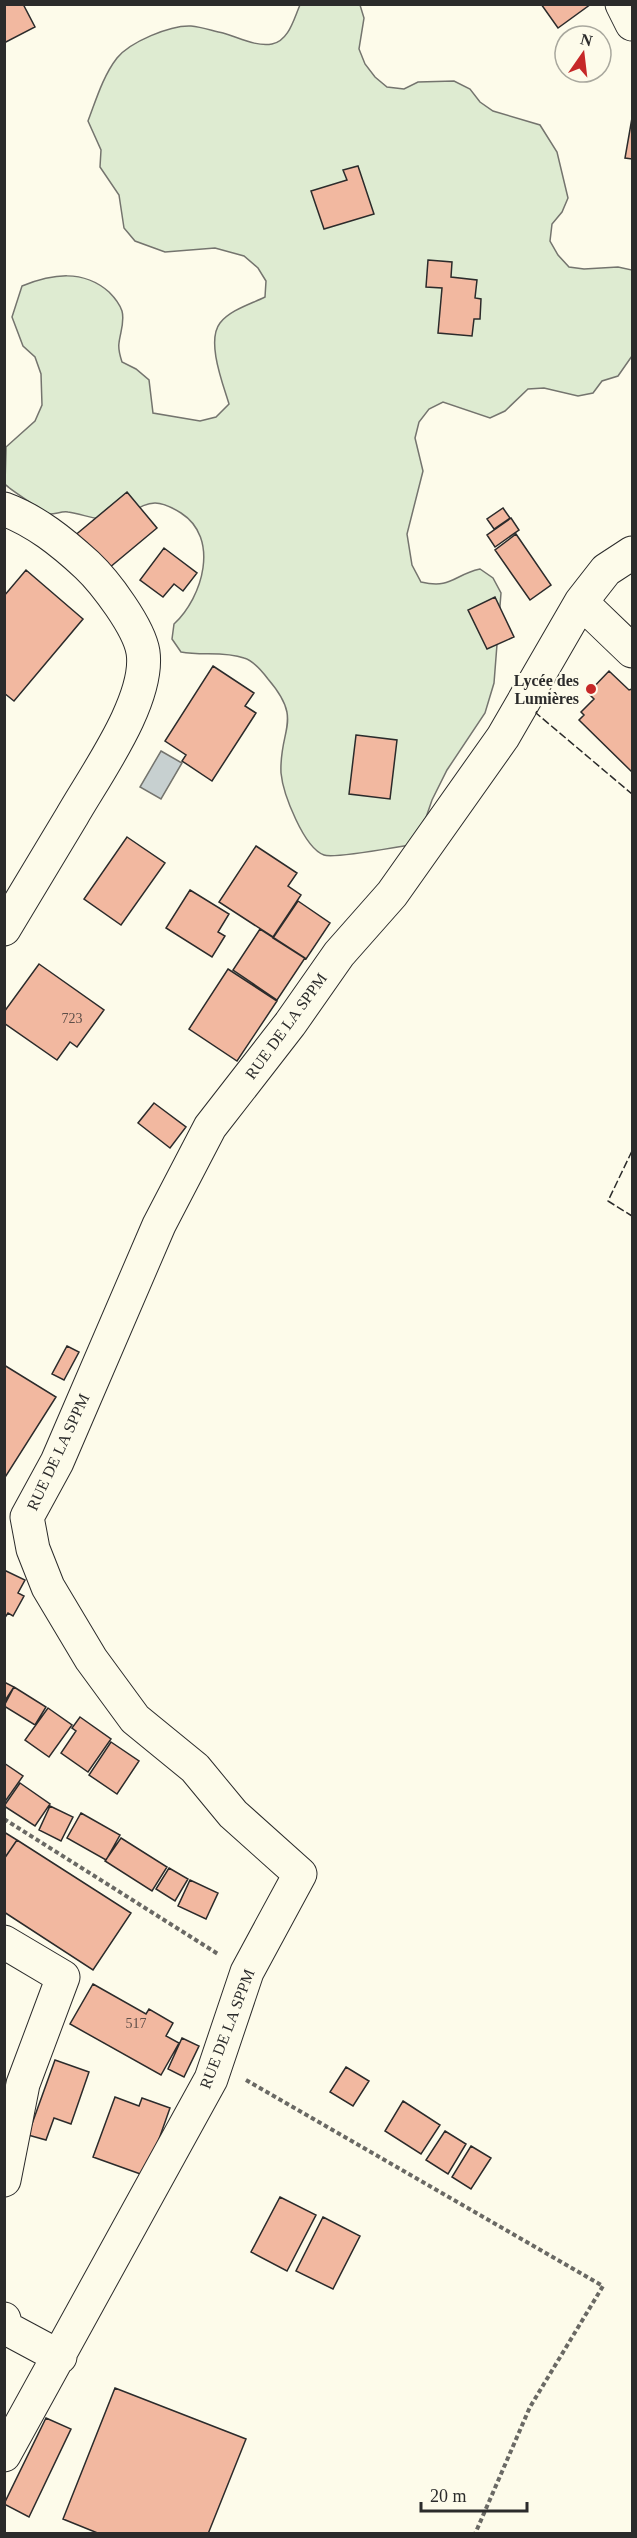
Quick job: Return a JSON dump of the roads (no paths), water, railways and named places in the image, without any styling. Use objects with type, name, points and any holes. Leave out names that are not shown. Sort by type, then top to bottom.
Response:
[{"type":"street","points":[[622,4],[633,24]]},
{"type":"street","points":[[4,509],[24,516],[45,530],[100,577],[125,613],[143,650],[144,673],[125,727],[4,929]]},
{"type":"street","name":"RUE DE LA SPPM","points":[[6,2448],[60,2357],[211,2079],[247,1972],[300,1874],[233,1814],[195,1768],[135,1719],[91,1659],[48,1587],[16,1511],[57,1462],[159,1225],[210,1127],[290,1024],[339,954],[392,894],[490,755],[581,602],[606,570],[633,553]]},
{"type":"street","points":[[581,602],[633,651]]},
{"type":"street","points":[[4,1942],[63,1977],[23,2085],[4,2180]]},
{"type":"street","points":[[4,2319],[6,2328],[60,2357]]},
{"type":"place","name":"Lycée des Lumières","points":[[591,689]]}]
